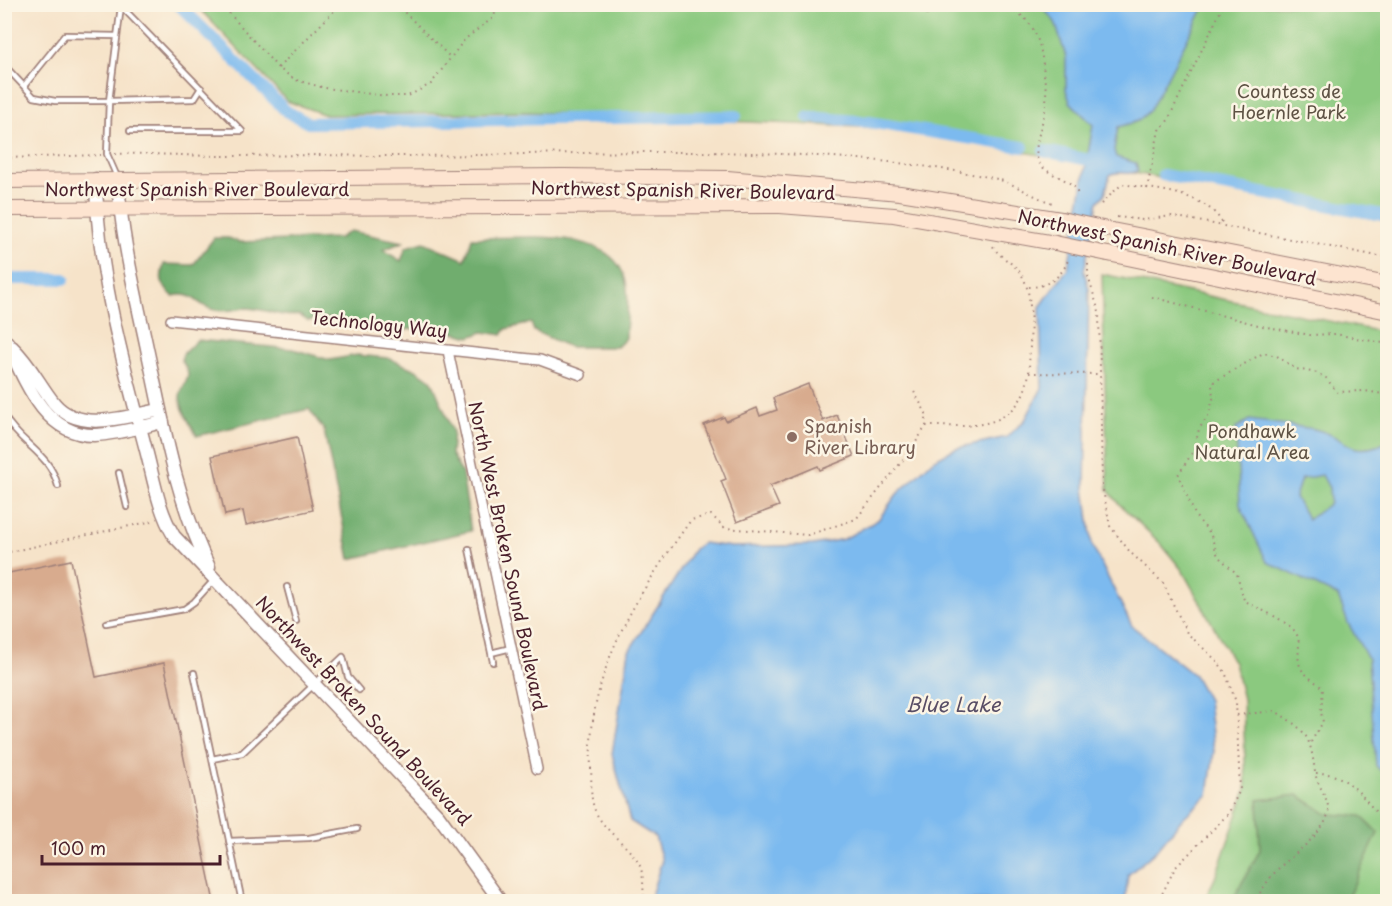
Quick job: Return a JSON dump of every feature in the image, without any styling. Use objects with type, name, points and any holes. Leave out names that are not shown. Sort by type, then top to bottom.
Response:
[{"type":"main road","name":"Northwest Spanish River Boulevard","points":[[4,181],[563,176],[781,180],[1062,212],[1388,284]]},
{"type":"main road","points":[[760,206],[761,179]]},
{"type":"main road","points":[[780,206],[781,180]]},
{"type":"main road","name":"Northwest Spanish River Boulevard","points":[[4,209],[780,206],[905,217],[1055,243],[1388,312]]},
{"type":"street","name":"Northwest Broken Sound Boulevard","points":[[96,179],[100,246],[137,421],[165,518],[174,536],[438,815],[501,902]]},
{"type":"street","name":"Northwest Broken Sound Boulevard","points":[[118,179],[120,209],[161,416],[185,513],[215,579]]},
{"type":"street","name":"Technology Way","points":[[171,320],[540,360],[581,375]]},
{"type":"street","points":[[6,341],[41,406],[62,426],[76,432],[93,435],[161,416]]},
{"type":"street","name":"North West Broken Sound Boulevard","points":[[448,351],[537,769]]},
{"type":"lane","points":[[1386,4],[1388,65]]},
{"type":"lane","points":[[118,179],[107,154],[109,101],[120,5]]},
{"type":"lane","points":[[120,5],[242,131],[130,131]]},
{"type":"lane","points":[[24,86],[65,35],[117,36]]},
{"type":"lane","points":[[4,65],[34,97],[55,101],[194,99],[201,88]]},
{"type":"lane","points":[[4,416],[24,442],[50,464],[58,486]]},
{"type":"lane","points":[[119,473],[127,507]]},
{"type":"lane","points":[[469,549],[492,663]]},
{"type":"lane","points":[[106,623],[184,609],[194,602],[215,579]]},
{"type":"lane","points":[[287,587],[296,621]]},
{"type":"lane","points":[[490,653],[511,648]]},
{"type":"lane","points":[[212,759],[242,753],[343,657],[348,677],[359,690]]},
{"type":"lane","points":[[194,673],[242,902]]},
{"type":"lane","points":[[229,842],[309,838],[357,829]]},
{"type":"path","points":[[221,4],[278,68],[305,84],[362,94],[408,96],[431,84],[465,39],[492,18],[499,4]]},
{"type":"path","points":[[278,68],[341,4]]},
{"type":"path","points":[[396,4],[450,57]]},
{"type":"path","points":[[898,4],[928,14],[959,4]]},
{"type":"path","points":[[993,4],[1017,13],[1038,35],[1046,102],[1037,157],[1042,167],[1074,187],[1078,196]]},
{"type":"path","points":[[1147,189],[1160,130],[1167,122],[1224,4]]},
{"type":"path","points":[[4,158],[107,154],[790,155],[894,164],[985,176],[1009,182],[1062,212]]},
{"type":"path","points":[[1101,204],[1122,184],[1198,201],[1221,220],[1224,226]]},
{"type":"path","points":[[1113,223],[1172,216],[1388,258]]},
{"type":"path","points":[[926,426],[974,426],[1002,420],[1023,393],[1029,372],[1029,287],[1018,270],[995,252],[990,241]]},
{"type":"path","points":[[1029,287],[1048,284],[1064,269],[1068,260]]},
{"type":"path","points":[[1089,264],[1088,276],[1099,312],[1102,485],[1110,526],[1130,552],[1163,583],[1187,633],[1217,660],[1225,672],[1233,693],[1237,715],[1240,790],[1235,803],[1175,868],[1158,902]]},
{"type":"path","points":[[1152,297],[1263,326],[1310,335],[1335,333],[1388,345]]},
{"type":"path","points":[[1311,742],[1323,722],[1321,712],[1323,689],[1316,680],[1302,670],[1298,658],[1300,645],[1296,633],[1285,622],[1244,600],[1237,574],[1218,556],[1210,533],[1196,517],[1178,475],[1194,450],[1199,429],[1208,416],[1213,399],[1212,383],[1263,352],[1286,360],[1296,369],[1317,373],[1326,378],[1337,392],[1365,391],[1388,395]]},
{"type":"path","points":[[1029,372],[1099,374]]},
{"type":"path","points":[[644,902],[641,867],[599,818],[593,804],[590,737],[595,699],[615,640],[646,583],[691,520],[696,517],[711,515],[719,524],[731,529],[808,535],[856,519],[926,426],[926,413],[913,390]]},
{"type":"path","points":[[4,553],[165,518]]},
{"type":"path","points":[[1237,715],[1275,711],[1311,742],[1316,773],[1329,807],[1328,815],[1312,841],[1277,869],[1255,902]]},
{"type":"path","points":[[1316,773],[1337,775],[1350,783],[1388,825]]},
{"type":"green space","name":"Countess de Hoernle Park","points":[[196,5],[1387,5],[1387,221],[903,129],[527,112],[326,115],[287,101]]},
{"type":"green space","points":[[350,231],[403,242],[383,250],[401,261],[406,247],[424,242],[465,260],[472,238],[536,237],[583,243],[602,251],[617,263],[626,282],[628,303],[626,338],[617,347],[569,347],[534,331],[531,323],[506,329],[502,335],[483,332],[470,337],[456,333],[437,334],[420,329],[365,331],[351,323],[326,318],[308,321],[299,315],[248,308],[215,310],[191,297],[173,296],[162,282],[164,264],[193,265],[214,238],[228,238],[240,242],[339,238]]},
{"type":"green space","name":"Pondhawk Natural Area","points":[[1102,274],[1387,333],[1387,901],[1204,901],[1215,878],[1246,790],[1243,699],[1234,663],[1182,570],[1161,544],[1119,504],[1108,490]]},
{"type":"green space","points":[[197,340],[293,349],[330,360],[357,355],[388,358],[416,370],[432,381],[453,432],[451,454],[462,473],[471,531],[350,559],[324,430],[309,409],[197,436],[184,411],[180,396],[188,375],[181,360],[183,354]]},
{"type":"green space","points":[[1298,795],[1327,814],[1361,816],[1378,833],[1346,901],[1232,901],[1260,850],[1258,800]]},
{"type":"water","name":"Blue Lake","points":[[1041,5],[1205,5],[1150,110],[1138,121],[1118,127],[1114,150],[1116,157],[1136,163],[1138,171],[1110,175],[1105,194],[1098,202],[1084,271],[1089,289],[1085,487],[1092,545],[1132,626],[1194,675],[1208,700],[1214,751],[1208,795],[1183,818],[1155,852],[1128,875],[1125,901],[654,901],[651,896],[662,860],[655,837],[630,821],[612,754],[629,651],[694,549],[703,543],[732,547],[813,545],[844,539],[878,520],[897,494],[933,460],[956,448],[1007,437],[1025,420],[1042,388],[1040,307],[1068,268],[1093,125],[1070,102],[1066,90],[1066,57],[1055,22]]},
{"type":"water","points":[[1249,420],[1290,425],[1326,432],[1348,445],[1363,449],[1387,442],[1387,777],[1376,766],[1368,659],[1348,623],[1338,596],[1267,562],[1240,505],[1236,428]],"holes":[[[1322,475],[1329,488],[1330,503],[1308,520],[1295,497],[1301,479]]]},
{"type":"building","points":[[808,384],[823,421],[837,415],[854,456],[820,470],[818,466],[770,486],[779,506],[737,522],[721,481],[726,479],[704,425],[724,417],[726,421],[757,408],[760,416],[777,410],[773,398]]},
{"type":"building","points":[[297,437],[313,510],[246,525],[243,511],[225,515],[212,456]]},
{"type":"building","points":[[71,560],[96,677],[164,663],[214,902],[4,902],[4,574]]},
{"type":"waterway","points":[[178,4],[286,111],[308,123],[736,116]]},
{"type":"waterway","points":[[808,117],[869,122],[1023,147]]},
{"type":"waterway","points":[[1044,151],[1104,163]]},
{"type":"waterway","points":[[1163,175],[1388,216]]},
{"type":"waterway","points":[[4,279],[64,279]]},
{"type":"place","name":"Spanish River Library","points":[[792,437]]}]
